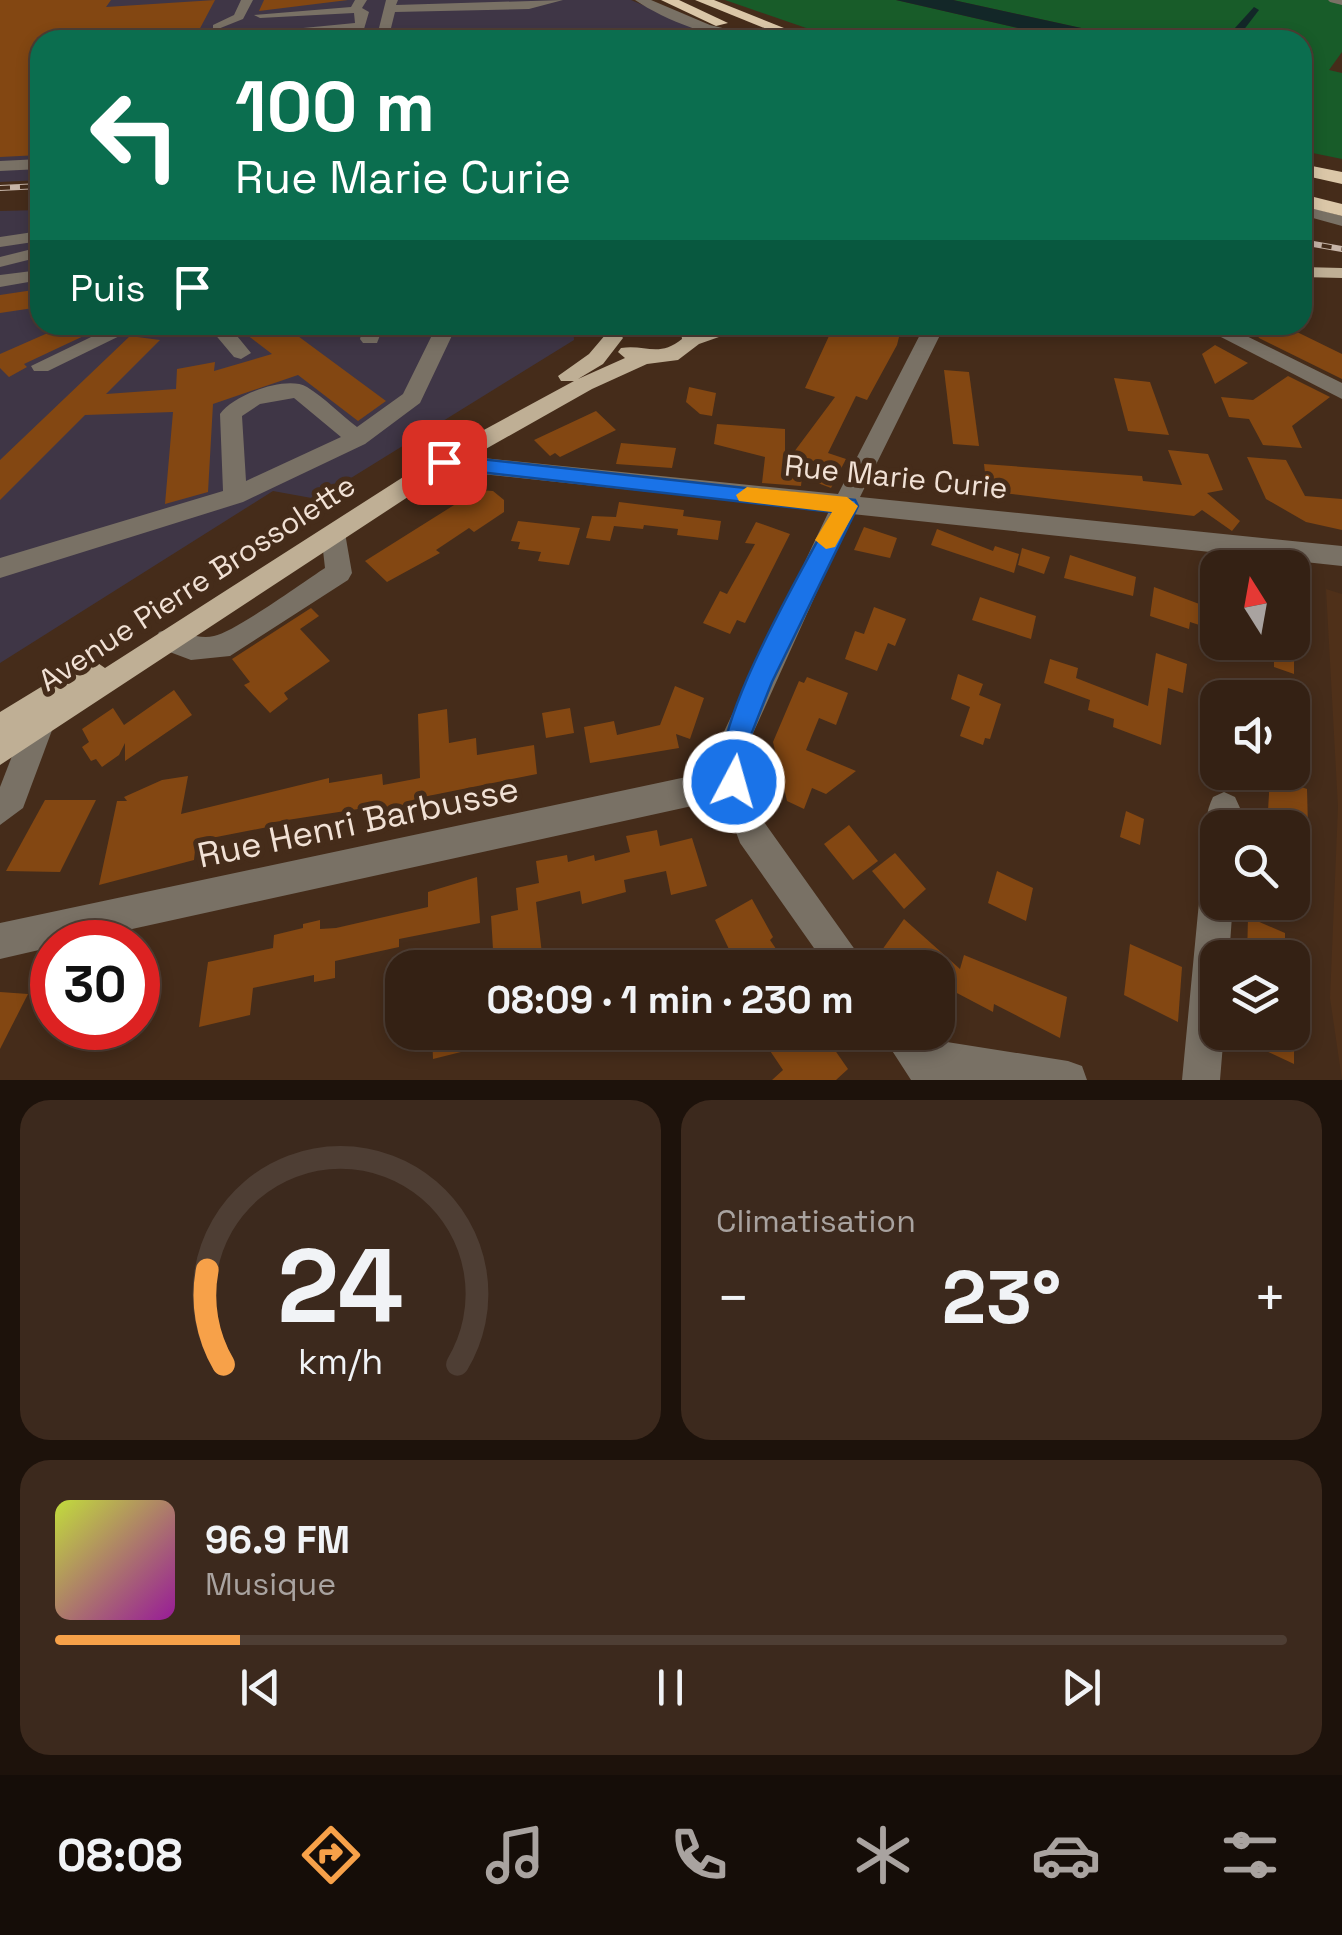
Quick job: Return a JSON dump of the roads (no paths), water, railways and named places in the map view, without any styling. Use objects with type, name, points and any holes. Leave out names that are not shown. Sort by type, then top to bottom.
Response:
[{"type":"highway","points":[[668,0],[742,30]]},
{"type":"highway","points":[[702,0],[781,30]]},
{"type":"highway","points":[[1312,160],[1342,166]]},
{"type":"highway","points":[[1312,171],[1342,178]]},
{"type":"highway","points":[[1312,184],[1342,191]]},
{"type":"highway","points":[[1312,202],[1342,210]]},
{"type":"main road","points":[[1312,272],[1342,273]]},
{"type":"main road","name":"Avenue Pierre Brossolette","points":[[0,728],[429,456],[596,359],[613,335]]},
{"type":"main road","name":"Avenue Pierre Brossolette","points":[[616,335],[620,348],[643,358]]},
{"type":"main road","name":"Avenue Pierre Brossolette","points":[[333,533],[444,462],[584,384],[643,358],[678,354],[690,335]]},
{"type":"main road","name":"Avenue Pierre Brossolette","points":[[0,751],[170,640]]},
{"type":"street","points":[[218,28],[239,18],[247,0]]},
{"type":"street","points":[[385,30],[392,4],[529,6],[557,0]]},
{"type":"street","points":[[641,0],[717,30]]},
{"type":"street","points":[[1334,0],[1342,2]]},
{"type":"street","points":[[260,16],[358,5],[363,12],[360,26],[304,30]]},
{"type":"street","points":[[0,166],[30,164]]},
{"type":"street","points":[[1312,213],[1342,221]]},
{"type":"street","points":[[0,242],[30,238]]},
{"type":"street","points":[[0,262],[30,254]]},
{"type":"street","points":[[0,281],[30,276]]},
{"type":"street","points":[[41,366],[110,335]]},
{"type":"street","points":[[226,335],[241,353]]},
{"type":"street","points":[[0,568],[235,496],[357,439],[412,398],[442,335]]},
{"type":"street","points":[[837,950],[750,832],[734,782],[736,740],[760,681],[930,335]]},
{"type":"street","points":[[1232,335],[1342,392]]},
{"type":"street","points":[[235,496],[231,414],[238,405],[265,395],[298,391],[357,439]]},
{"type":"street","name":"Rue Marie Curie","points":[[444,462],[1342,556]]},
{"type":"street","points":[[170,640],[191,648],[220,648],[339,573],[333,533]]},
{"type":"street","points":[[0,809],[12,797],[39,725]]},
{"type":"street","name":"Rue Henri Barbusse","points":[[0,941],[734,782]]},
{"type":"street","points":[[1200,1080],[1214,920]]},
{"type":"street","points":[[917,1056],[1068,1080]]},
{"type":"water","points":[[896,0],[953,0],[1090,30],[1026,30]]},
{"type":"waterway","points":[[1238,30],[1254,10]]},
{"type":"railway","points":[[0,188],[30,186]]},
{"type":"railway","points":[[1312,244],[1342,249]]}]
